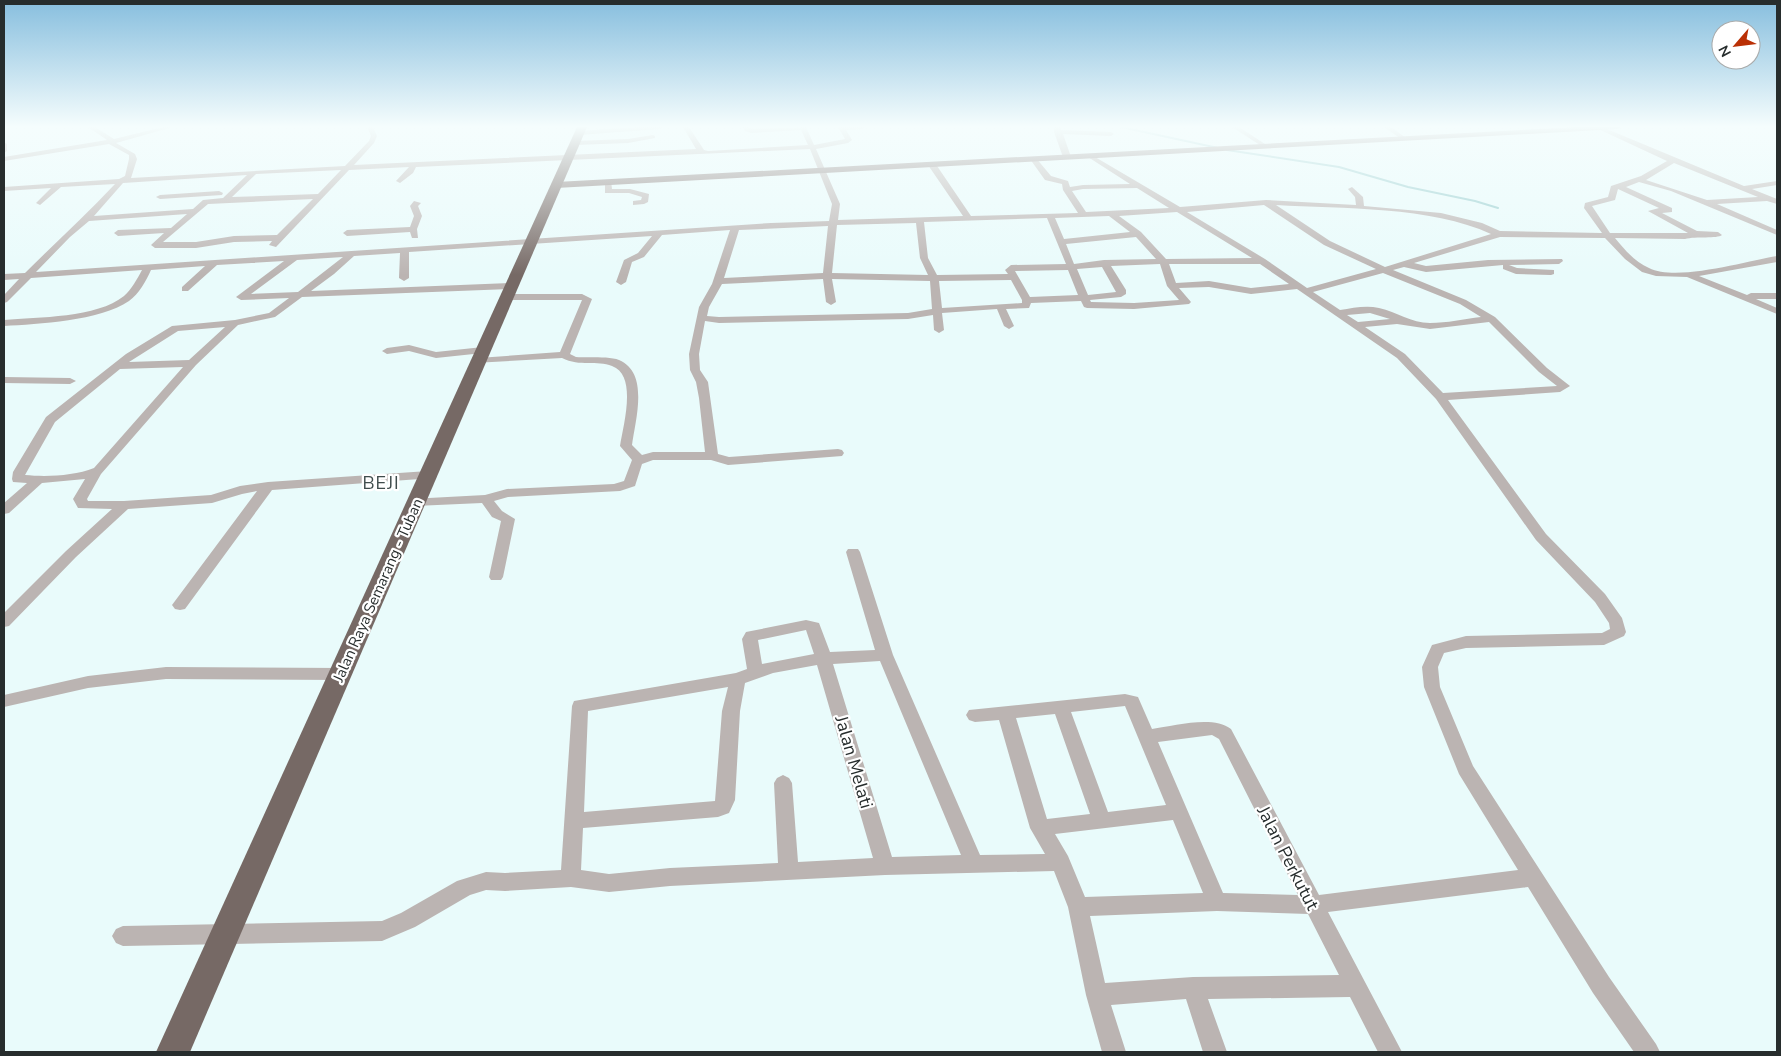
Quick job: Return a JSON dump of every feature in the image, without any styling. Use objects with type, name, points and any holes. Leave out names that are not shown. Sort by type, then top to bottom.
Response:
[{"type":"highway","name":"Jalan Raya Semarang - Tuban","points":[[173,1052],[223,935],[341,674],[415,502],[561,176]]},
{"type":"main road","points":[[556,185],[720,176]]},
{"type":"street","points":[[4,300],[128,176]]},
{"type":"street","points":[[4,189],[183,176]]},
{"type":"street","points":[[224,200],[249,176]]},
{"type":"street","points":[[261,258],[340,176]]},
{"type":"street","points":[[400,181],[405,176]]},
{"type":"street","points":[[826,176],[836,204],[827,276],[831,302]]},
{"type":"street","points":[[940,176],[970,220]]},
{"type":"street","points":[[1047,176],[1065,183],[1067,190],[1084,215]]},
{"type":"street","points":[[1121,176],[1262,261],[1401,356],[1440,397],[1542,537],[1600,598],[1617,622],[1618,632],[1604,639],[1466,642],[1438,649],[1430,667],[1432,687],[1465,769],[1601,985],[1648,1052]]},
{"type":"street","points":[[1646,176],[1612,189],[1612,198],[1588,206],[1608,236],[1622,252],[1645,270],[1662,275],[1687,274],[1777,259]]},
{"type":"street","points":[[1712,176],[1777,202]]},
{"type":"street","points":[[1638,180],[1666,185],[1777,233]]},
{"type":"street","points":[[608,182],[608,191],[628,190],[646,196],[644,202],[636,203]]},
{"type":"street","points":[[1744,188],[1777,183]]},
{"type":"street","points":[[40,203],[59,185]]},
{"type":"street","points":[[1067,190],[1083,187],[1136,186]]},
{"type":"street","points":[[1619,187],[1669,210],[1652,212],[1695,233],[1718,235]]},
{"type":"street","points":[[1352,189],[1359,197],[1361,202],[1360,208]]},
{"type":"street","points":[[160,197],[232,192]]},
{"type":"street","points":[[279,238],[234,239],[196,245],[156,246],[170,230],[208,202],[322,196]]},
{"type":"street","points":[[1706,202],[1769,198]]},
{"type":"street","points":[[4,277],[532,240],[833,223],[1111,214],[1266,202],[1423,213],[1452,217],[1479,225],[1499,234],[1533,236],[1685,236],[1695,233]]},
{"type":"street","points":[[1266,202],[1327,243],[1384,270],[1463,302],[1491,319],[1543,370],[1564,386],[1563,388],[1440,397]]},
{"type":"street","points":[[404,278],[407,249],[416,233],[413,229],[418,216],[414,206],[417,203]]},
{"type":"street","points":[[87,219],[196,211]]},
{"type":"street","points":[[1050,216],[1087,305],[1186,302],[1172,286],[1164,262],[1138,234],[1111,214]]},
{"type":"street","points":[[920,221],[924,258],[934,278],[939,330]]},
{"type":"street","points":[[712,456],[705,398],[702,382],[695,370],[694,354],[704,307],[718,281],[736,228]]},
{"type":"street","points":[[347,233],[413,229]]},
{"type":"street","points":[[118,233],[170,230]]},
{"type":"street","points":[[621,282],[628,260],[641,255],[658,233]]},
{"type":"street","points":[[1061,242],[1138,234]]},
{"type":"street","points":[[1172,286],[1215,284],[1251,291],[1301,289],[1384,270],[1499,234]]},
{"type":"street","points":[[18,479],[19,472],[50,420],[116,366],[176,328],[235,323],[272,314],[331,272],[353,252]]},
{"type":"street","points":[[296,256],[241,297],[510,291],[586,297],[587,299],[564,356]]},
{"type":"street","points":[[701,318],[719,320],[908,316],[936,311],[1026,306],[1027,300],[1010,270],[1014,267],[1262,261]]},
{"type":"street","points":[[1404,264],[1426,269],[1499,262],[1559,261]]},
{"type":"street","points":[[185,289],[215,262]]},
{"type":"street","points":[[1499,262],[1513,270],[1551,272]]},
{"type":"street","points":[[1027,300],[1085,298],[1122,293],[1104,264]]},
{"type":"street","points":[[4,323],[70,316],[113,305],[127,298],[137,288],[148,267]]},
{"type":"street","points":[[1687,274],[1777,311]]},
{"type":"street","points":[[718,281],[827,276],[1015,277]]},
{"type":"street","points":[[1742,295],[1777,296]]},
{"type":"street","points":[[1001,306],[1002,313],[1009,326]]},
{"type":"street","points":[[1338,313],[1373,309],[1382,310],[1404,322]]},
{"type":"street","points":[[1355,325],[1404,322],[1430,326],[1491,319]]},
{"type":"street","points":[[235,323],[192,363],[95,473],[80,499],[82,505],[124,505],[212,499],[240,490],[268,486],[428,475]]},
{"type":"street","points":[[387,351],[409,348],[436,355],[564,356],[574,360],[616,363],[623,368],[634,389],[626,446],[640,459]]},
{"type":"street","points":[[116,366],[192,363]]},
{"type":"street","points":[[4,380],[70,381]]},
{"type":"street","points":[[415,502],[486,499],[507,493],[623,486],[630,483],[636,463],[640,459],[653,456],[712,456],[728,461],[838,453]]},
{"type":"street","points":[[4,483],[18,479],[38,480],[95,473]]},
{"type":"street","points":[[4,510],[38,480]]},
{"type":"street","points":[[180,605],[268,486]]},
{"type":"street","points":[[486,499],[497,514],[508,519],[496,577]]},
{"type":"street","points":[[4,622],[71,554],[124,505]]},
{"type":"street","points":[[853,552],[884,655],[974,864]]},
{"type":"street","name":"Jalan Melati","points":[[755,671],[750,644],[752,636],[806,625],[814,627],[885,866]]},
{"type":"street","points":[[571,878],[580,706],[738,679],[755,671],[823,658],[884,655]]},
{"type":"street","points":[[4,701],[88,682],[166,673],[341,674]]},
{"type":"street","points":[[573,821],[718,809],[722,807],[726,800],[731,711],[738,679]]},
{"type":"street","points":[[975,714],[1006,713],[1130,700],[1134,704],[1146,737],[1217,902]]},
{"type":"street","points":[[1061,708],[1102,820]]},
{"type":"street","points":[[1006,713],[1040,828],[1061,862],[1078,907],[1097,995],[1114,1052]]},
{"type":"street","name":"Jalan Perkutut","points":[[1146,737],[1212,728],[1222,731],[1390,1052]]},
{"type":"street","points":[[782,783],[788,872]]},
{"type":"street","points":[[1040,828],[1179,812]]},
{"type":"street","points":[[123,936],[382,930],[408,920],[464,888],[486,881],[505,882],[571,878],[610,883],[670,877],[885,866],[1061,862]]},
{"type":"street","points":[[1078,907],[1217,902],[1312,905],[1534,877]]},
{"type":"street","points":[[1097,995],[1193,988],[1354,986]]},
{"type":"street","points":[[1193,988],[1215,1052]]},
{"type":"waterway","points":[[1371,176],[1498,208]]},
{"type":"district","name":"BEJI","points":[[381,483]]}]
